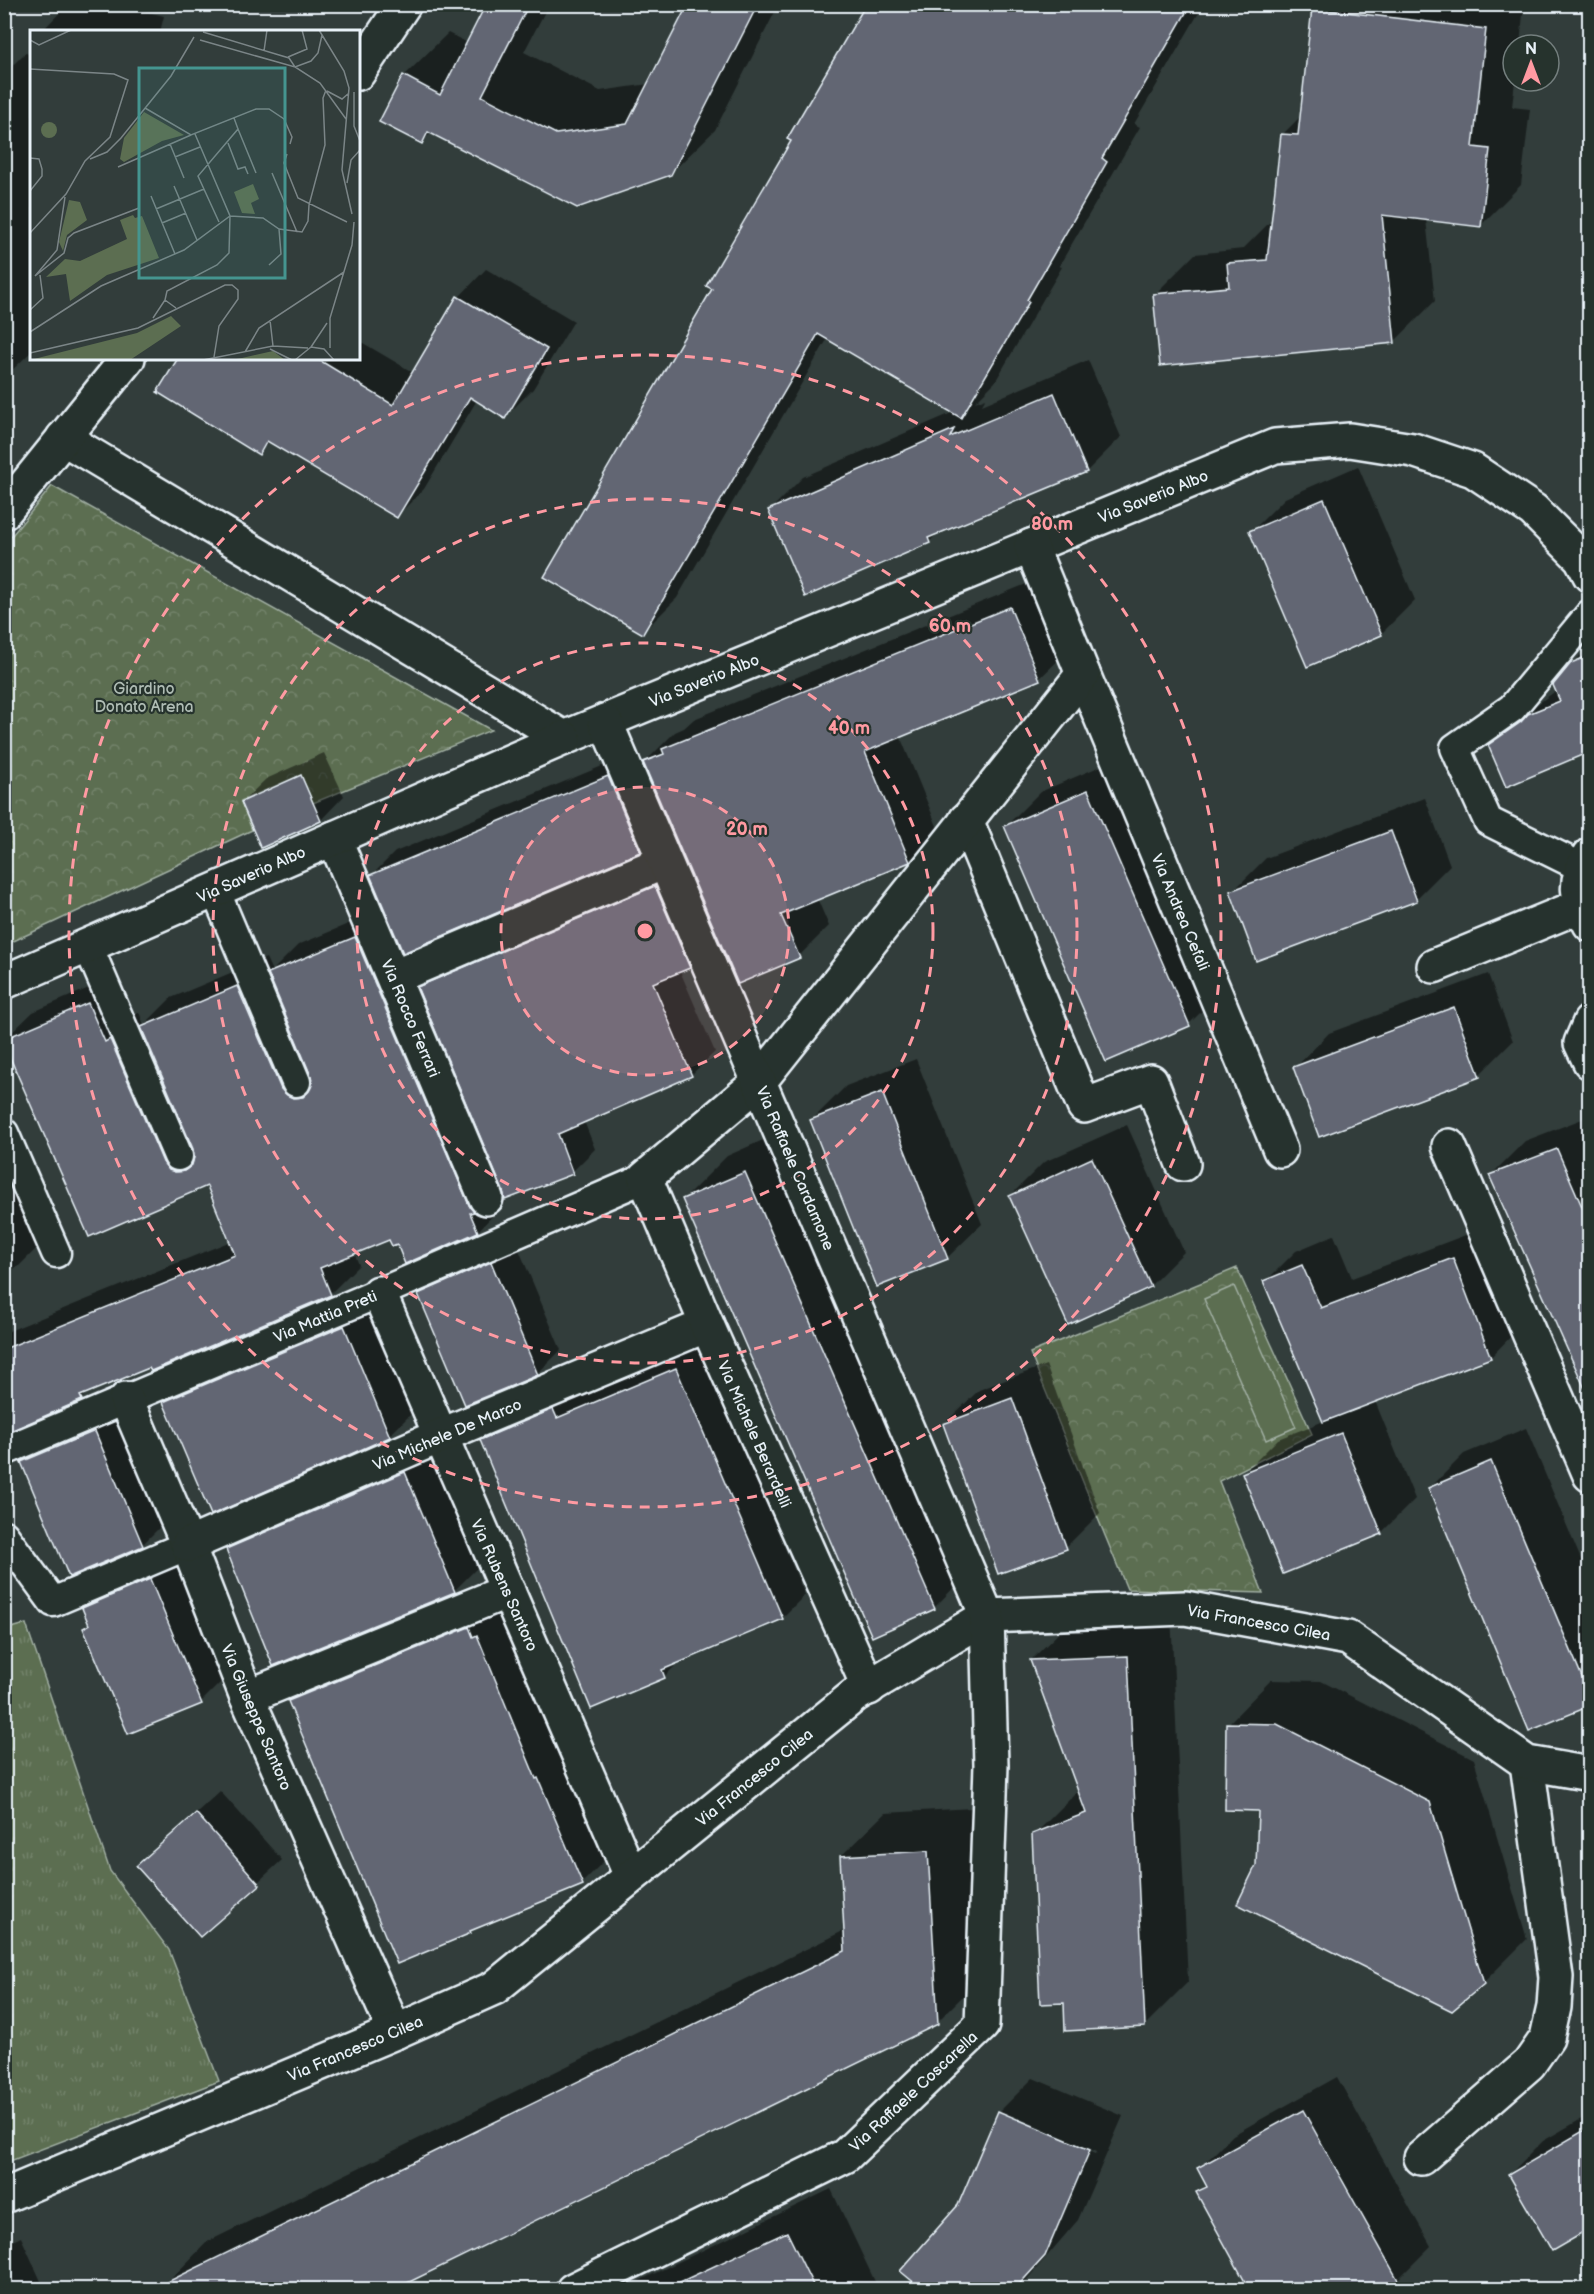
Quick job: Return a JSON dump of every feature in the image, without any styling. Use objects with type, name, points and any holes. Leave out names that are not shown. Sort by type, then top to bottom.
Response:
[{"type":"street","points":[[360,70],[404,4]]},
{"type":"street","points":[[4,512],[126,360]]},
{"type":"street","points":[[63,438],[564,738]]},
{"type":"street","name":"Via Saverio Albo","points":[[4,982],[564,738],[1275,446],[1350,440],[1413,450],[1473,470],[1533,510],[1581,558],[1590,575]]},
{"type":"street","name":"Via Andrea Cefali","points":[[1031,546],[1280,1149]]},
{"type":"street","points":[[645,1178],[759,1082],[1083,674]]},
{"type":"street","name":"Via Raffaele Cardamone","points":[[605,721],[987,1616]]},
{"type":"street","points":[[966,820],[1084,1106],[1151,1081],[1183,1164]]},
{"type":"street","name":"Via Rocco Ferrari","points":[[334,838],[486,1198]]},
{"type":"street","points":[[1434,966],[1585,915],[1578,886],[1586,861]]},
{"type":"street","points":[[394,977],[664,862]]},
{"type":"street","points":[[1590,1022],[1581,1043],[1590,1062]]},
{"type":"street","points":[[1449,1146],[1590,1475]]},
{"type":"street","name":"Via Michele Berardelli","points":[[645,1178],[707,1325],[869,1688]]},
{"type":"street","name":"Via Rubens Santoro","points":[[379,1293],[632,1876]]},
{"type":"street","name":"Via Michele De Marco","points":[[188,1545],[440,1436],[707,1325]]},
{"type":"street","name":"Via Giuseppe Santoro","points":[[126,1399],[188,1545],[248,1697],[395,2032]]},
{"type":"street","points":[[248,1697],[508,1591]]},
{"type":"street","name":"Via Francesco Cilea","points":[[4,2196],[395,2032],[494,1988],[855,1695],[987,1616],[1185,1608],[1348,1638],[1527,1763],[1590,1774]]},
{"type":"street","name":"Via Raffaele Coscarella","points":[[573,2289],[844,2156],[982,2025],[991,1765],[987,1616]]},
{"type":"street","points":[[1420,2158],[1529,2064],[1547,2038],[1554,2007],[1556,1977],[1527,1763]]},
{"type":"lane","points":[[1586,861],[1488,821],[1455,748],[1512,708],[1590,614]]},
{"type":"lane","points":[[215,890],[296,1082]]},
{"type":"lane","points":[[88,946],[178,1156]]},
{"type":"lane","points":[[4,1133],[56,1253]]},
{"type":"lane","name":"Via Mattia Preti","points":[[4,1450],[379,1293],[645,1178]]},
{"type":"lane","points":[[4,1535],[53,1602],[188,1545]]},
{"type":"green space","name":"Giardino Donato Arena","points":[[52,486],[491,730],[313,803],[301,775],[241,801],[252,830],[5,945],[4,545]]},
{"type":"green space","points":[[1237,1268],[1312,1434],[1219,1481],[1263,1593],[1127,1589],[1030,1353]]},
{"type":"green space","points":[[1234,1286],[1296,1427],[1266,1440],[1204,1299]]},
{"type":"green space","points":[[26,1624],[110,1871],[169,1950],[219,2081],[5,2163],[4,1630]]},
{"type":"building","points":[[486,4],[529,4],[482,96],[556,134],[627,124],[688,4],[758,4],[671,175],[577,208],[428,132],[422,144],[379,122],[403,75],[440,95]]},
{"type":"building","points":[[866,4],[1191,4],[1102,158],[1107,162],[961,418],[818,334],[643,634],[544,577],[712,289],[706,286],[791,141],[787,139]]},
{"type":"building","points":[[1312,8],[1486,29],[1473,147],[1490,149],[1481,227],[1382,215],[1395,343],[1160,366],[1153,294],[1229,287],[1227,263],[1267,260],[1281,134],[1298,135]]},
{"type":"building","points":[[457,296],[547,349],[505,419],[470,397],[397,518],[267,441],[259,455],[157,392],[177,360],[319,360],[393,405]]},
{"type":"building","points":[[1054,393],[1087,472],[928,538],[930,543],[805,597],[768,510],[954,429],[950,437]]},
{"type":"building","points":[[1324,499],[1382,635],[1307,667],[1249,531]]},
{"type":"building","points":[[1010,607],[1040,680],[865,752],[910,862],[781,915],[800,958],[738,984],[643,762],[664,754],[662,749]]},
{"type":"building","points":[[1590,655],[1590,771],[1582,755],[1506,787],[1488,745],[1521,722],[1528,714],[1560,701],[1553,685],[1571,663]]},
{"type":"building","points":[[301,775],[321,821],[261,848],[241,802]]},
{"type":"building","points":[[608,776],[640,852],[403,953],[370,875]]},
{"type":"building","points":[[1088,790],[1190,1026],[1106,1062],[1004,826]]},
{"type":"building","points":[[1391,831],[1417,901],[1256,961],[1230,891]]},
{"type":"building","points":[[655,886],[690,968],[653,983],[692,1076],[558,1134],[573,1174],[505,1200],[417,987]]},
{"type":"building","points":[[355,937],[469,1205],[474,1212],[470,1213],[478,1232],[405,1264],[397,1244],[392,1246],[389,1240],[320,1268],[331,1295],[151,1371],[149,1368],[80,1396],[82,1400],[8,1432],[4,1424],[4,1349],[235,1255],[207,1186],[89,1237],[4,1044],[4,1039],[88,1003],[105,1042],[110,1039],[163,1162],[169,1170],[184,1171],[192,1165],[193,1149],[141,1027],[237,986],[281,1089],[293,1098],[303,1097],[312,1085],[311,1076],[268,973]]},
{"type":"building","points":[[1454,1007],[1480,1077],[1319,1137],[1293,1067]]},
{"type":"building","points":[[882,1092],[948,1259],[877,1287],[810,1120]]},
{"type":"building","points":[[1557,1149],[1590,1225],[1590,1400],[1489,1175]]},
{"type":"building","points":[[1092,1158],[1151,1287],[1068,1325],[1009,1196]]},
{"type":"building","points":[[745,1172],[935,1609],[872,1637],[682,1199]]},
{"type":"building","points":[[1453,1258],[1491,1358],[1323,1422],[1263,1281],[1302,1265],[1321,1308]]},
{"type":"building","points":[[491,1262],[538,1375],[465,1405],[418,1294]]},
{"type":"building","points":[[344,1326],[390,1437],[211,1515],[163,1402]]},
{"type":"building","points":[[676,1368],[783,1619],[662,1670],[665,1678],[591,1709],[480,1440],[553,1409],[557,1418]]},
{"type":"building","points":[[1012,1398],[1067,1549],[998,1574],[943,1424]]},
{"type":"building","points":[[95,1431],[143,1546],[69,1577],[21,1462]]},
{"type":"building","points":[[1341,1433],[1382,1534],[1283,1574],[1242,1473]]},
{"type":"building","points":[[1491,1461],[1590,1696],[1590,1706],[1529,1731],[1428,1488]]},
{"type":"building","points":[[405,1472],[455,1592],[273,1666],[226,1549]]},
{"type":"building","points":[[150,1579],[202,1704],[128,1734],[83,1628],[89,1625],[82,1608]]},
{"type":"building","points":[[469,1627],[473,1637],[477,1635],[536,1779],[538,1778],[583,1885],[470,1931],[471,1933],[397,1964],[288,1701]]},
{"type":"building","points":[[1128,1656],[1145,2027],[1065,2031],[1064,2003],[1040,2004],[1032,1834],[1086,1813],[1030,1660]]},
{"type":"building","points":[[1226,1723],[1277,1724],[1430,1802],[1484,1984],[1452,2011],[1237,1904],[1256,1865],[1258,1811],[1225,1810]]},
{"type":"building","points":[[196,1813],[260,1885],[200,1937],[136,1866]]},
{"type":"building","points":[[928,1851],[938,2024],[395,2289],[153,2289],[845,1951],[840,1856]]},
{"type":"building","points":[[1303,2110],[1403,2289],[1249,2289],[1196,2192],[1207,2187],[1197,2168]]},
{"type":"building","points":[[998,2111],[1090,2150],[1045,2256],[1015,2289],[922,2289],[900,2271],[958,2205]]},
{"type":"building","points":[[1590,2127],[1590,2229],[1552,2251],[1508,2175]]},
{"type":"building","points":[[787,2232],[815,2289],[665,2289]]}]
